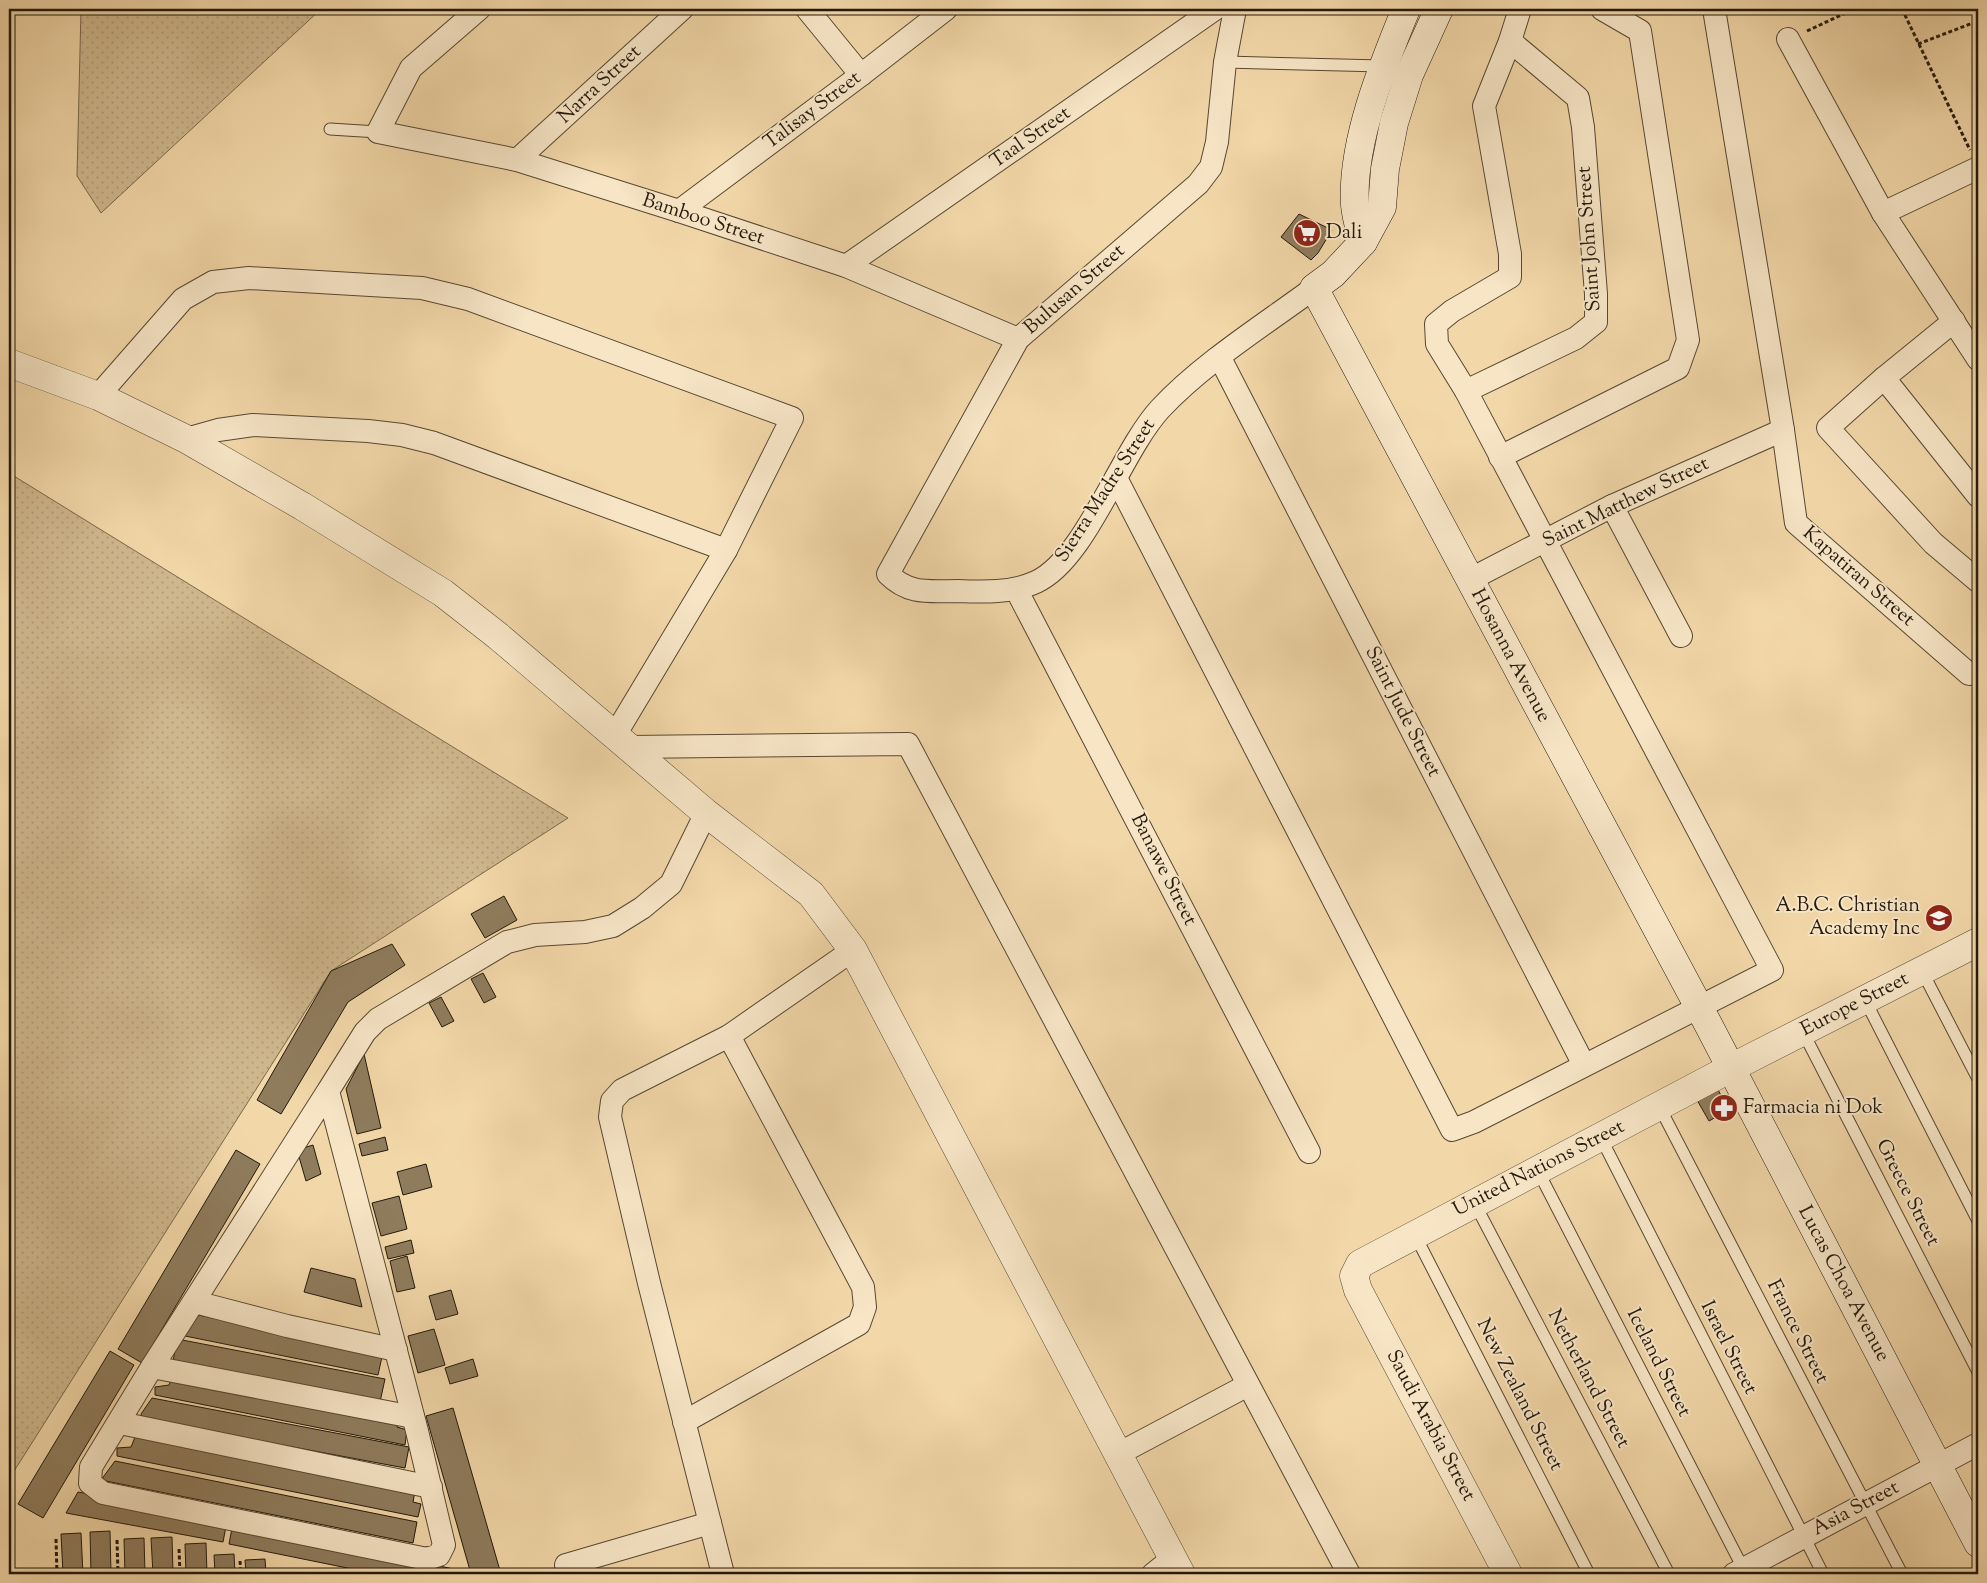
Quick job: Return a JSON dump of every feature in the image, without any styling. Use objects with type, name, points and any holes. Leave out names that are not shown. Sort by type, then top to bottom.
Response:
[{"type":"street","points":[[378,132],[411,68],[479,9]]},
{"type":"street","name":"Narra Street","points":[[517,160],[682,9]]},
{"type":"street","points":[[807,9],[861,75]]},
{"type":"street","name":"Talisay Street","points":[[679,211],[946,9]]},
{"type":"street","name":"Bulusan Street","points":[[888,574],[1018,339],[1198,184],[1211,166],[1217,142],[1225,62],[1235,9]]},
{"type":"street","points":[[1363,242],[1355,204],[1358,164],[1367,118],[1382,66],[1406,9]]},
{"type":"street","name":"Sierra Madre Street","points":[[888,574],[900,586],[915,590],[990,591],[1016,589],[1036,582],[1056,569],[1073,549],[1116,478],[1135,442],[1160,410],[1220,358],[1332,274],[1363,242],[1382,207],[1385,169],[1394,123],[1409,75],[1439,9]]},
{"type":"street","points":[[1116,478],[1452,1130],[1474,1122],[1584,1065],[1703,1015],[1772,970],[1544,542],[1466,391],[1437,344],[1436,324],[1452,310],[1492,289],[1510,277],[1510,254],[1484,106],[1510,41],[1520,9]]},
{"type":"street","points":[[1500,457],[1678,368],[1688,340],[1640,31],[1602,9]]},
{"type":"street","name":"Kapatiran Street","points":[[1714,9],[1783,430],[1796,523],[1969,674]]},
{"type":"street","name":"Taal Street","points":[[846,266],[1206,12]]},
{"type":"street","points":[[1788,39],[1883,213],[1978,359]]},
{"type":"street","name":"Saint John Street","points":[[1466,391],[1576,338],[1596,322],[1596,294],[1583,127],[1578,98],[1510,41]]},
{"type":"street","name":"Bamboo Street","points":[[378,132],[517,160],[679,211],[846,266],[1018,339]]},
{"type":"street","points":[[1883,213],[1976,163]]},
{"type":"street","points":[[98,396],[183,299],[213,282],[250,278],[422,288],[468,299],[792,418],[726,550],[622,741]]},
{"type":"street","name":"Hosanna Avenue","points":[[1314,288],[1703,1015]]},
{"type":"street","points":[[1954,321],[1884,378],[1828,428],[1933,543],[1978,581]]},
{"type":"street","name":"Saint Jude Street","points":[[1220,358],[1584,1065]]},
{"type":"street","points":[[9,363],[98,396],[186,439],[302,506],[443,593],[498,636],[706,813],[811,894],[853,950],[1118,1454],[1169,1569]]},
{"type":"street","points":[[1884,378],[1978,496]]},
{"type":"street","points":[[186,439],[218,430],[253,426],[368,431],[402,435],[434,443],[726,550]]},
{"type":"street","name":"Saint Matthew Street","points":[[1470,580],[1612,506],[1783,430]]},
{"type":"street","points":[[1612,506],[1681,636]]},
{"type":"street","name":"Banawe Street","points":[[1016,589],[1309,1152]]},
{"type":"street","points":[[622,741],[908,744],[1349,1574]]},
{"type":"street","points":[[328,1091],[396,1350],[444,1545],[439,1555],[427,1559],[103,1493],[90,1483],[91,1467],[120,1423],[152,1366],[195,1302],[365,1032],[378,1019],[507,942],[535,935],[585,932],[613,926],[642,908],[671,884],[706,813]]},
{"type":"street","name":"Europe Street","points":[[1731,1068],[1978,942]]},
{"type":"street","points":[[724,1574],[684,1422],[610,1117],[612,1101],[622,1090],[729,1036],[853,950]]},
{"type":"street","name":"Lucas Choa Avenue","points":[[1703,1015],[1978,1543]]},
{"type":"street","points":[[684,1422],[858,1324],[865,1307],[863,1287],[729,1036]]},
{"type":"street","name":"United Nations Street","points":[[1354,1276],[1360,1264],[1414,1233],[1601,1138],[1731,1068]]},
{"type":"street","name":"Saudi Arabia Street","points":[[1354,1276],[1358,1290],[1508,1574]]},
{"type":"street","points":[[195,1302],[287,1326],[396,1350]]},
{"type":"street","points":[[152,1366],[413,1417]]},
{"type":"street","points":[[1118,1454],[1248,1385]]},
{"type":"street","points":[[120,1423],[431,1487]]},
{"type":"street","name":"Asia Street","points":[[1741,1573],[1803,1537],[1978,1444]]},
{"type":"street","points":[[569,1574],[566,1565],[710,1523]]},
{"type":"lane","points":[[1225,62],[1382,66]]},
{"type":"lane","points":[[330,129],[378,132]]},
{"type":"lane","points":[[1922,971],[1978,1079]]},
{"type":"lane","points":[[1865,1000],[1978,1221]]},
{"type":"lane","name":"Greece Street","points":[[1803,1032],[1978,1372]]},
{"type":"lane","name":"France Street","points":[[1659,1106],[1902,1574]]},
{"type":"lane","name":"Israel Street","points":[[1601,1138],[1823,1574]]},
{"type":"lane","name":"Iceland Street","points":[[1538,1169],[1741,1573]]},
{"type":"lane","name":"Netherland Street","points":[[1474,1202],[1669,1574]]},
{"type":"lane","name":"New Zealand Street","points":[[1414,1233],[1589,1574]]},
{"type":"path","points":[[1788,39],[1854,9]]},
{"type":"path","points":[[1902,9],[1976,163]]},
{"type":"path","points":[[1918,44],[1978,22]]},
{"type":"path","points":[[56,1539],[57,1574]]},
{"type":"path","points":[[117,1540],[118,1574]]},
{"type":"path","points":[[179,1549],[180,1574]]},
{"type":"path","points":[[240,1561],[240,1574]]},
{"type":"shaded area","points":[[81,9],[321,9],[101,213],[77,176]]},
{"type":"shaded area","points":[[9,473],[568,818],[331,971],[9,1479]]},
{"type":"building","name":"Dali","points":[[1299,214],[1332,230],[1318,253],[1311,260],[1281,237]]},
{"type":"building","points":[[504,896],[517,920],[485,938],[471,914]]},
{"type":"building","points":[[392,944],[405,965],[348,1002],[281,1114],[257,1100],[331,971]]},
{"type":"building","points":[[483,973],[496,997],[484,1003],[471,979]]},
{"type":"building","points":[[441,997],[454,1021],[442,1027],[429,1003]]},
{"type":"building","points":[[364,1054],[381,1128],[357,1134],[346,1089]]},
{"type":"building","points":[[1717,1088],[1729,1110],[1709,1121],[1697,1100]]},
{"type":"building","points":[[385,1137],[388,1150],[362,1156],[359,1144]]},
{"type":"building","points":[[313,1145],[321,1174],[306,1181],[297,1150]]},
{"type":"building","points":[[236,1150],[260,1164],[142,1363],[118,1349]]},
{"type":"building","points":[[426,1164],[432,1187],[403,1195],[397,1172]]},
{"type":"building","points":[[399,1196],[407,1229],[381,1236],[372,1203]]},
{"type":"building","points":[[411,1240],[414,1253],[388,1259],[385,1247]]},
{"type":"building","points":[[407,1256],[415,1288],[397,1292],[390,1261]]},
{"type":"building","points":[[311,1268],[355,1279],[362,1307],[304,1292]]},
{"type":"building","points":[[451,1290],[458,1314],[436,1320],[429,1296]]},
{"type":"building","points":[[193,1314],[383,1352],[378,1375],[180,1335]]},
{"type":"building","points":[[434,1329],[445,1365],[418,1373],[408,1336]]},
{"type":"building","points":[[177,1339],[385,1379],[380,1402],[173,1362]]},
{"type":"building","points":[[110,1351],[134,1365],[43,1518],[18,1504]]},
{"type":"building","points":[[473,1359],[478,1376],[450,1384],[445,1368]]},
{"type":"building","points":[[173,1376],[399,1420],[397,1427],[407,1430],[405,1445],[155,1395],[155,1387],[169,1385]]},
{"type":"building","points":[[152,1398],[409,1447],[405,1468],[143,1419],[141,1414]]},
{"type":"building","points":[[453,1408],[501,1574],[471,1574],[426,1416]]},
{"type":"building","points":[[135,1437],[415,1491],[413,1502],[421,1504],[418,1517],[117,1456],[117,1448],[131,1447]]},
{"type":"building","points":[[115,1461],[417,1522],[413,1543],[101,1480]]},
{"type":"building","points":[[78,1492],[227,1521],[223,1542],[66,1513]]},
{"type":"building","points":[[233,1523],[468,1572],[467,1574],[377,1574],[229,1544]]},
{"type":"building","points":[[110,1531],[111,1574],[91,1574],[90,1532]]},
{"type":"building","points":[[81,1533],[83,1574],[63,1574],[61,1534]]},
{"type":"building","points":[[172,1537],[173,1574],[153,1574],[151,1538]]},
{"type":"building","points":[[144,1538],[145,1574],[125,1574],[124,1539]]},
{"type":"building","points":[[206,1543],[207,1574],[186,1574],[185,1544]]},
{"type":"building","points":[[234,1554],[235,1574],[215,1574],[214,1555]]},
{"type":"building","points":[[265,1559],[266,1574],[246,1574],[245,1560]]},
{"type":"place","name":"Dali","points":[[1307,233]]},
{"type":"place","name":"A.B.C. Christian Academy Inc","points":[[1939,918]]},
{"type":"place","name":"Farmacia ni Dok","points":[[1724,1108]]}]
